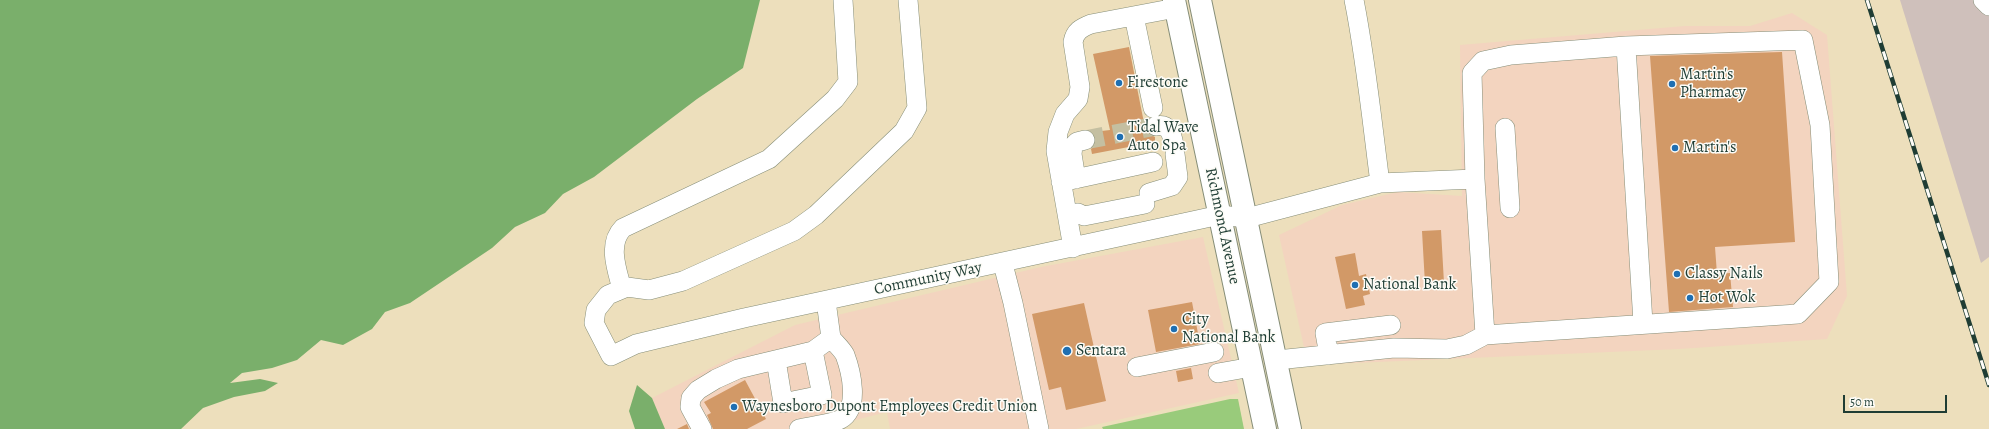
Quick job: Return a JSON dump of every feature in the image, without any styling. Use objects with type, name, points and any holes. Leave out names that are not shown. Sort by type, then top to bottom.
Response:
[{"type":"main road","name":"Richmond Avenue","points":[[1200,0],[1277,360],[1290,429]]},
{"type":"main road","name":"Richmond Avenue","points":[[1175,4],[1265,429]]},
{"type":"street","points":[[843,0],[848,82],[835,98],[769,159],[623,228],[617,235],[614,249],[616,268],[622,289],[627,287],[649,290],[683,281],[794,231],[816,215],[904,132],[917,108],[908,0]]},
{"type":"street","points":[[1354,0],[1364,51],[1365,76],[1380,183]]},
{"type":"street","points":[[1983,0],[1989,6]]},
{"type":"street","points":[[1069,180],[1056,151],[1058,132],[1065,114],[1078,98],[1080,87],[1073,42],[1074,34],[1091,24],[1134,16],[1175,4]]},
{"type":"street","points":[[1073,214],[1084,216],[1147,198],[1172,186],[1178,177],[1171,132],[1154,117],[1134,16]]},
{"type":"street","points":[[1277,360],[1394,348],[1447,349],[1466,345],[1485,335],[1642,323],[1798,314],[1829,282],[1820,125],[1803,40],[1626,46],[1511,54],[1483,61],[1472,73],[1475,179],[1485,335]]},
{"type":"street","points":[[1626,46],[1642,323]]},
{"type":"street","points":[[1505,128],[1510,208]]},
{"type":"street","points":[[1073,248],[1073,214],[1069,180],[1073,146],[1077,142],[1085,140]]},
{"type":"street","points":[[1069,180],[1153,162]]},
{"type":"street","points":[[1247,218],[1380,183],[1475,179]]},
{"type":"street","name":"Community Way","points":[[622,289],[608,295],[596,310],[594,323],[611,356],[636,344],[1220,215],[1247,218]]},
{"type":"street","points":[[1003,264],[1013,303],[1039,429]]},
{"type":"street","points":[[799,429],[841,419],[849,412],[853,401],[851,384],[844,354],[831,338],[826,301]]},
{"type":"street","points":[[1329,355],[1325,333],[1391,325]]},
{"type":"street","points":[[702,429],[690,407],[691,398],[698,390],[716,379],[738,369],[813,351],[831,338]]},
{"type":"street","points":[[776,360],[783,402],[822,395],[813,351]]},
{"type":"street","points":[[1138,368],[1214,352]]},
{"type":"street","points":[[1218,373],[1252,367]]},
{"type":"shaded area","points":[[1900,0],[1989,0],[1989,257],[1981,263]]},
{"type":"shaded area","points":[[1792,13],[1827,35],[1847,296],[1827,339],[1679,349],[1308,365],[1279,235],[1342,205],[1398,192],[1462,196],[1460,45],[1685,26],[1750,26]]},
{"type":"shaded area","points":[[1203,237],[1239,393],[1076,429],[890,429],[887,412],[820,429],[665,429],[652,398],[795,325],[1041,267]]},
{"type":"green space","points":[[0,0],[760,0],[743,68],[697,99],[594,177],[563,194],[545,213],[515,227],[492,248],[410,303],[385,312],[372,329],[343,345],[321,340],[297,360],[272,368],[242,373],[230,383],[260,379],[278,383],[265,391],[234,397],[203,408],[181,429],[0,429]]},
{"type":"green space","points":[[637,385],[652,398],[665,429],[635,429],[629,411]]},
{"type":"green space","points":[[1230,399],[1238,399],[1244,429],[1103,429],[1102,427]]},
{"type":"building","name":"Firestone","points":[[1129,47],[1145,128],[1147,133],[1155,137],[1155,142],[1092,154],[1091,149],[1096,143],[1093,132],[1110,130],[1093,54]]},
{"type":"building","points":[[1782,52],[1795,242],[1715,247],[1717,274],[1730,273],[1733,307],[1669,312],[1650,56]]},
{"type":"building","points":[[1441,230],[1444,283],[1425,284],[1422,231]]},
{"type":"building","name":"National Bank","points":[[1355,253],[1359,276],[1366,274],[1370,294],[1363,296],[1365,305],[1346,309],[1335,257]]},
{"type":"building","name":"City National Bank","points":[[1192,302],[1200,344],[1156,352],[1148,310]]},
{"type":"building","name":"Sentara","points":[[1084,303],[1106,401],[1066,410],[1061,387],[1049,390],[1032,314]]},
{"type":"building","points":[[1191,368],[1193,379],[1178,382],[1176,371]]},
{"type":"building","name":"Waynesboro Dupont Employees Credit Union","points":[[745,380],[766,419],[747,429],[713,429],[707,415],[711,413],[704,402]]},
{"type":"building","points":[[687,424],[689,429],[677,429]]},
{"type":"tunnel","points":[[1085,140],[1156,126]]},
{"type":"railway","points":[[1867,0],[1989,385]]},
{"type":"place","name":"Firestone","points":[[1119,83]]},
{"type":"place","name":"Martin's Pharmacy","points":[[1672,84]]},
{"type":"place","name":"Tidal Wave Auto Spa","points":[[1120,137]]},
{"type":"place","name":"Martin's","points":[[1675,148]]},
{"type":"place","name":"Classy Nails","points":[[1677,274]]},
{"type":"place","name":"National Bank","points":[[1355,285]]},
{"type":"place","name":"Hot Wok","points":[[1690,298]]},
{"type":"place","name":"City National Bank","points":[[1174,329]]},
{"type":"place","name":"Sentara","points":[[1067,351]]},
{"type":"place","name":"Waynesboro Dupont Employees Credit Union","points":[[734,407]]}]
